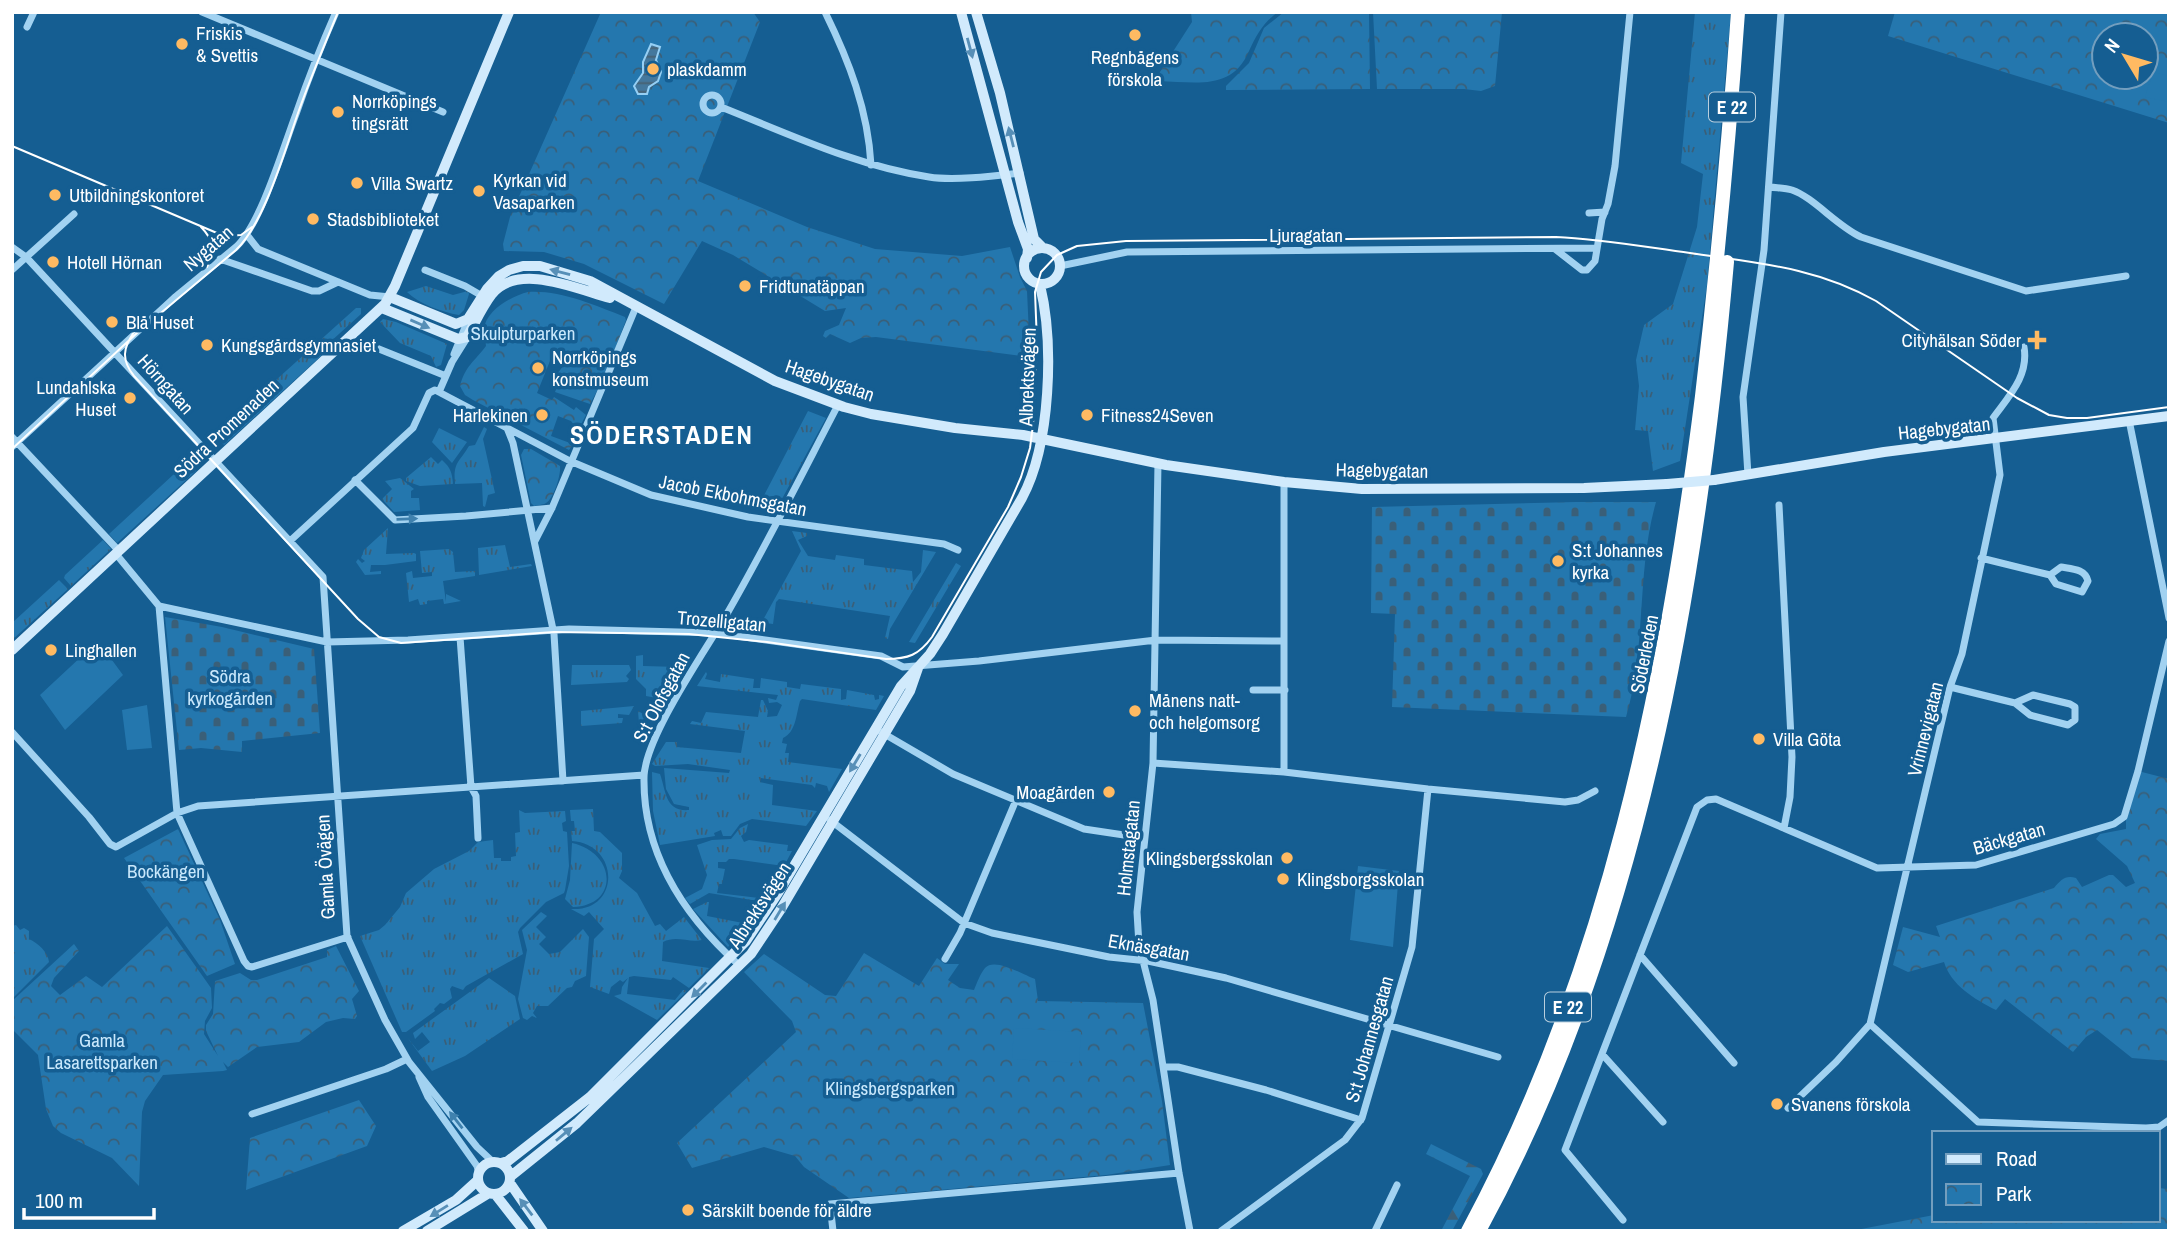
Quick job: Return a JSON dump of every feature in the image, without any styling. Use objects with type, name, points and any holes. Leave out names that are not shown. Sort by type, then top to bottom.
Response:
[{"type":"highway","name":"Söderleden","points":[[1468,1231],[1519,1126],[1573,993],[1619,848],[1647,735],[1678,575],[1697,434],[1722,215],[1738,12]]},
{"type":"highway","name":"Söderleden","points":[[1479,1231],[1549,1084],[1597,956],[1640,810],[1670,680],[1689,573],[1724,296],[1748,12]]},
{"type":"main road","name":"Södra Promenaden","points":[[12,650],[382,308],[390,297],[509,12]]},
{"type":"main road","points":[[961,12],[1005,175],[1028,248],[1026,273],[1032,282],[1040,285],[1052,281],[1060,266],[1056,255],[1034,239],[1020,173],[976,12]]},
{"type":"main road","points":[[1027,258],[1036,249],[1043,248]]},
{"type":"main road","name":"Hagebygatan","points":[[465,321],[500,287],[517,279],[550,281],[622,300],[775,381],[838,405],[884,416],[1042,439],[1158,463],[1284,482],[1382,490],[1584,488],[1714,480],[1884,452],[2169,416]]},
{"type":"main road","name":"Albrektsvägen","points":[[1046,308],[1052,281]]},
{"type":"main road","name":"Albrektsvägen","points":[[510,1180],[577,1124],[735,962],[746,941],[828,819],[880,731],[902,684],[935,647],[1022,498],[1033,474],[1042,439],[1047,359],[1046,308],[1040,285]]},
{"type":"main road","points":[[390,297],[456,324],[465,321]]},
{"type":"main road","name":"Hagebygatan","points":[[463,338],[484,300]]},
{"type":"main road","points":[[382,308],[463,338]]},
{"type":"main road","name":"Albrektsvägen","points":[[497,1163],[508,1161],[590,1097],[735,962]]},
{"type":"main road","points":[[403,1231],[456,1200],[473,1187],[483,1167],[497,1163],[508,1169],[510,1180],[543,1231]]},
{"type":"main road","points":[[479,1176],[481,1187],[492,1193],[524,1231]]},
{"type":"main road","points":[[427,1231],[492,1193],[506,1189],[510,1180]]},
{"type":"street","points":[[27,27],[34,12]]},
{"type":"street","points":[[202,12],[443,112]]},
{"type":"street","name":"Nygatan","points":[[14,442],[247,235],[336,12]]},
{"type":"street","points":[[825,12],[859,93],[869,135],[871,165]]},
{"type":"street","points":[[1554,249],[1582,270],[1592,266],[1617,154],[1630,12]]},
{"type":"street","points":[[1748,475],[1743,397],[1764,250],[1781,12]]},
{"type":"street","points":[[721,107],[871,165],[932,178],[1020,173]]},
{"type":"street","points":[[1770,187],[1804,195],[1838,224],[1861,237],[2026,291],[2126,276]]},
{"type":"street","points":[[1589,213],[1605,212]]},
{"type":"street","points":[[12,270],[74,214]]},
{"type":"street","points":[[247,235],[258,249],[370,295],[390,297]]},
{"type":"street","name":"Hörngatan","points":[[12,247],[26,257],[116,351],[323,577],[327,642]]},
{"type":"street","name":"Ljuragatan","points":[[1060,266],[1127,252],[1597,248]]},
{"type":"street","points":[[220,259],[312,291],[319,291],[338,282]]},
{"type":"street","points":[[425,270],[484,300]]},
{"type":"street","points":[[370,295],[382,308]]},
{"type":"street","points":[[535,541],[552,508],[636,307]]},
{"type":"street","name":"Hagebygatan","points":[[463,338],[465,321]]},
{"type":"street","points":[[290,541],[413,428],[429,393],[437,391],[446,376],[463,338]]},
{"type":"street","points":[[374,347],[446,376]]},
{"type":"street","name":"Vrinnevigatan","points":[[1788,1108],[1836,1062],[1870,1024],[1950,687],[1962,653],[1981,558],[1996,503],[2000,475],[1993,418],[2018,383],[2026,366],[2024,347]]},
{"type":"street","name":"Jacob Ekbohmsgatan","points":[[437,391],[570,461],[651,495],[777,522],[944,544],[958,550]]},
{"type":"street","name":"S:t Olofsgatan","points":[[735,962],[698,925],[680,900],[649,828],[644,775],[648,754],[657,734],[777,522],[838,405]]},
{"type":"street","points":[[2129,420],[2169,618]]},
{"type":"street","points":[[506,428],[513,443],[553,629],[563,781]]},
{"type":"street","points":[[14,442],[118,552],[159,606],[177,813],[248,966],[348,937]]},
{"type":"street","name":"Holmstagatan","points":[[1158,463],[1153,764],[1137,912],[1190,1231]]},
{"type":"street","points":[[355,480],[395,520],[552,508]]},
{"type":"street","points":[[1284,482],[1284,772]]},
{"type":"street","points":[[1779,505],[1792,757],[1790,797],[1784,828]]},
{"type":"street","points":[[1981,558],[2050,575],[2056,584],[2082,592],[2088,581],[2087,575],[2080,570],[2061,567],[2050,575]]},
{"type":"street","name":"Trozelligatan","points":[[159,606],[327,642],[460,637],[553,629],[715,633],[881,656],[903,667],[1156,640],[1282,641]]},
{"type":"street","points":[[460,637],[471,787],[476,796],[478,838]]},
{"type":"street","name":"Bäckgatan","points":[[1640,955],[1698,807],[1707,800],[1716,799],[1877,868],[1976,865],[2114,824],[2124,817],[2138,771],[2169,641]]},
{"type":"street","name":"Gamla Övägen","points":[[327,642],[348,937],[390,1030],[407,1059],[477,1147],[497,1163]]},
{"type":"street","points":[[1950,687],[2015,703],[2030,715],[2068,725],[2076,720],[2075,707],[2070,704],[2034,695],[2015,703]]},
{"type":"street","points":[[1253,690],[1285,690]]},
{"type":"street","points":[[880,731],[953,774],[1093,832],[1144,838]]},
{"type":"street","points":[[12,733],[89,817],[110,844],[116,846],[177,813],[198,806],[644,775]]},
{"type":"street","points":[[1153,764],[1284,772],[1565,802],[1578,800],[1595,791]]},
{"type":"street","name":"S:t Johannesgatan","points":[[1221,1231],[1334,1149],[1361,1120],[1412,947],[1428,789]]},
{"type":"street","points":[[945,959],[964,923],[1016,800]]},
{"type":"street","name":"Eknäsgatan","points":[[828,819],[964,923],[992,933],[1226,978],[1498,1057]]},
{"type":"street","points":[[1623,1220],[1565,1150],[1640,955],[1734,1063]]},
{"type":"street","points":[[1870,1024],[1978,1122],[2146,1128],[2159,1127],[2169,1120]]},
{"type":"street","points":[[1602,1054],[1662,1122]]},
{"type":"street","points":[[252,1114],[386,1069],[407,1059]]},
{"type":"street","points":[[1164,1067],[1178,1067],[1266,1090],[1361,1120]]},
{"type":"street","name":"Gamla Övägen","points":[[417,1073],[428,1097],[477,1166],[479,1176]]},
{"type":"street","points":[[833,1231],[830,1204],[1179,1173]]},
{"type":"street","points":[[1376,1231],[1397,1185]]},
{"type":"green space","points":[[601,12],[753,12],[760,22],[698,181],[807,227],[875,249],[962,256],[1010,247],[1027,291],[1030,357],[876,337],[861,338],[850,343],[830,334],[826,338],[823,336],[825,331],[839,325],[846,308],[825,311],[733,255],[702,241],[664,304],[584,264],[544,252],[504,251],[503,244],[510,217]]},
{"type":"green space","points":[[1191,12],[1278,12],[1261,29],[1242,64],[1233,73],[1212,81],[1159,81],[1158,75],[1192,22]]},
{"type":"green space","points":[[1284,12],[1369,12],[1370,89],[1226,90],[1226,86],[1249,63],[1264,28]]},
{"type":"green space","points":[[1373,12],[1502,12],[1495,86],[1481,91],[1377,89]]},
{"type":"green space","points":[[1695,12],[1731,12],[1707,285],[1680,461],[1653,471],[1648,431],[1635,430],[1639,386],[1636,360],[1644,325],[1673,304],[1697,227],[1703,174],[1681,163]]},
{"type":"green space","points":[[1895,12],[2169,12],[2169,123],[1888,36]]},
{"type":"green space","points":[[2160,74],[2169,76],[2169,102],[2145,97],[2147,91],[2160,91]]},
{"type":"green space","points":[[426,286],[453,295],[468,291],[464,310],[459,315],[445,312],[424,304],[407,292]]},
{"type":"green space","name":"Skulpturparken","points":[[528,292],[552,293],[577,299],[625,317],[626,320],[604,378],[590,404],[555,392],[557,387],[554,378],[567,361],[564,356],[552,356],[537,393],[552,400],[554,397],[586,415],[578,430],[571,421],[558,416],[551,436],[570,443],[573,438],[576,440],[569,450],[473,400],[465,395],[460,386],[468,369],[486,346],[484,329],[489,316],[508,300]]},
{"type":"green space","points":[[356,308],[361,308],[361,314],[329,343],[322,355],[224,445],[215,435]]},
{"type":"green space","points":[[383,319],[447,344],[441,365],[436,367],[431,356],[400,343],[380,322]]},
{"type":"green space","points":[[808,411],[826,418],[777,508],[758,507]]},
{"type":"green space","points":[[484,427],[487,429],[483,439],[495,493],[488,495],[485,507],[482,483],[455,484],[458,463],[469,446],[475,445]]},
{"type":"green space","points":[[439,428],[467,442],[452,463],[432,442]]},
{"type":"green space","points":[[524,449],[531,449],[560,466],[554,491],[545,504],[534,506],[531,503],[521,455]]},
{"type":"green space","points":[[431,457],[438,464],[442,460],[447,466],[453,484],[420,486],[406,481],[406,478]]},
{"type":"green space","points":[[186,463],[196,471],[117,543],[109,534]]},
{"type":"green space","points":[[400,478],[414,489],[411,491],[411,498],[419,498],[420,510],[394,512],[382,499],[392,489],[385,481]]},
{"type":"green space","points":[[1656,502],[1646,555],[1637,664],[1626,717],[1392,707],[1395,614],[1371,613],[1372,507]]},
{"type":"green space","points":[[388,528],[386,554],[414,553],[416,561],[371,565],[370,572],[381,571],[381,574],[365,575],[356,562],[358,559],[362,563],[365,561],[361,558],[364,550]]},
{"type":"green space","points":[[792,531],[807,533],[807,536],[798,540],[808,556],[835,560],[836,555],[864,559],[864,565],[912,571],[913,582],[921,572],[923,550],[936,552],[890,629],[888,639],[885,638],[890,616],[779,599],[776,602],[773,624],[759,622],[763,620],[801,551]]},
{"type":"green space","points":[[103,540],[111,549],[71,586],[64,578],[65,575]]},
{"type":"green space","points":[[505,545],[510,567],[532,566],[479,575],[478,548]]},
{"type":"green space","points":[[449,549],[453,552],[455,572],[475,571],[475,576],[443,581],[446,602],[446,594],[461,601],[444,604],[443,599],[427,601],[427,604],[420,605],[418,599],[409,602],[406,573],[412,571],[413,578],[432,576],[432,572],[422,573],[420,551]]},
{"type":"green space","points":[[956,563],[961,566],[915,643],[909,642]]},
{"type":"green space","points":[[59,580],[68,589],[12,640],[12,623]]},
{"type":"green space","name":"Södra kyrkogården","points":[[165,617],[222,627],[314,649],[320,733],[242,741],[242,752],[201,748],[179,750]]},
{"type":"green space","points":[[98,641],[123,675],[65,730],[40,695]]},
{"type":"green space","points":[[643,655],[643,666],[678,667],[679,664],[685,664],[647,728],[639,723],[638,711],[647,716],[657,698],[646,696],[646,689],[636,679],[636,656]]},
{"type":"green space","points":[[572,665],[629,665],[631,670],[626,676],[629,679],[627,682],[571,685]]},
{"type":"green space","points":[[706,672],[705,679],[720,682],[721,674],[754,679],[753,688],[760,688],[761,678],[787,682],[787,687],[800,689],[801,684],[841,689],[841,700],[846,699],[847,690],[874,695],[875,700],[879,699],[879,695],[884,696],[876,710],[802,699],[800,701],[791,732],[783,738],[782,743],[787,744],[785,753],[789,753],[788,762],[842,769],[829,792],[827,786],[816,783],[815,788],[812,785],[761,778],[760,782],[773,785],[772,805],[817,811],[806,826],[752,819],[740,824],[731,836],[723,836],[721,830],[714,833],[715,836],[660,845],[653,811],[652,772],[660,774],[671,804],[681,810],[689,810],[689,807],[674,804],[666,789],[664,768],[729,773],[730,770],[688,764],[655,766],[652,764],[666,742],[677,742],[677,747],[741,753],[745,731],[690,724],[692,721],[701,723],[706,712],[758,717],[761,700],[768,711],[767,717],[777,716],[782,705],[777,702],[769,703],[768,698],[776,700],[778,695],[697,686]]},
{"type":"green space","points":[[147,705],[152,748],[127,750],[122,710]]},
{"type":"green space","points":[[634,706],[629,715],[618,714],[618,718],[623,718],[622,723],[581,726],[581,711]]},
{"type":"green space","points":[[2138,771],[2169,779],[2169,1061],[2132,1058],[2097,1030],[2086,1037],[2073,1052],[2005,999],[1996,1010],[1972,996],[1952,978],[1944,962],[1908,972],[1893,965],[1903,927],[1940,937],[1936,926],[2054,888],[2069,877],[2076,878],[2082,887],[2109,875],[2113,875],[2126,887],[2135,883],[2127,866],[2096,839],[2100,834],[2126,829]]},
{"type":"green space","points":[[593,809],[594,831],[600,832],[622,853],[622,871],[619,878],[637,893],[655,926],[660,924],[666,931],[684,917],[702,940],[673,939],[663,942],[662,961],[709,968],[689,988],[673,977],[671,980],[629,977],[627,994],[675,1000],[685,990],[657,1020],[614,996],[621,994],[628,978],[611,987],[609,994],[590,987],[594,939],[604,929],[589,912],[584,916],[571,909],[587,907],[599,900],[606,890],[608,877],[606,865],[599,853],[588,845],[572,841],[571,831],[575,831],[570,810]]},
{"type":"green space","points":[[519,810],[525,813],[565,811],[566,821],[562,823],[563,831],[567,832],[569,866],[564,893],[546,902],[520,928],[518,932],[523,954],[463,990],[452,986],[452,998],[444,1004],[440,1003],[435,1011],[406,1032],[402,1032],[360,936],[379,930],[400,907],[406,893],[434,869],[469,851],[478,842],[493,840],[494,858],[511,861],[511,857],[516,856],[515,833],[520,832]]},
{"type":"green space","points":[[748,824],[746,832],[741,836],[744,842],[749,840],[788,845],[787,851],[792,851],[784,866],[734,859],[718,862],[718,868],[725,869],[717,893],[759,898],[762,892],[768,892],[762,901],[709,893],[690,904],[685,898],[702,889],[707,875],[697,845],[712,840],[731,839],[740,828]]},
{"type":"green space","name":"Bockängen","points":[[178,829],[220,920],[235,964],[207,976],[124,858]]},
{"type":"green space","points":[[572,843],[598,857],[607,878],[605,889],[599,898],[573,907],[565,899],[570,880]]},
{"type":"green space","points":[[1358,866],[1399,871],[1393,947],[1350,940]]},
{"type":"green space","points":[[707,902],[707,916],[748,924],[728,947],[693,909]]},
{"type":"green space","points":[[541,912],[547,916],[536,927],[546,937],[539,944],[549,954],[560,952],[583,929],[589,937],[586,976],[575,981],[572,987],[567,988],[548,1006],[537,1006],[533,1013],[537,1018],[532,1016],[527,1020],[523,1018],[518,999],[527,950],[522,930]]},
{"type":"green space","points":[[16,925],[20,930],[24,928],[29,931],[29,939],[42,948],[49,962],[12,999],[12,926]]},
{"type":"green space","name":"Gamla Lasarettsparken","points":[[167,926],[211,988],[212,1008],[205,1021],[204,1034],[218,1056],[206,1031],[206,1025],[213,1014],[215,981],[240,973],[251,980],[257,980],[327,957],[327,950],[336,946],[359,991],[352,999],[357,1016],[355,1019],[343,1018],[326,1022],[299,1042],[257,1047],[228,1067],[223,1062],[227,1070],[163,1075],[145,1101],[142,1112],[139,1186],[112,1158],[61,1133],[53,1126],[46,1109],[38,1055],[12,1029],[12,1001],[74,944],[79,951],[54,978],[51,986],[60,995],[86,976],[102,987]]},
{"type":"green space","name":"Klingsbergsparken","points":[[864,953],[919,986],[937,958],[945,964],[959,964],[948,980],[960,988],[974,990],[985,968],[995,965],[1035,979],[1038,1001],[1143,1003],[1162,1101],[1170,1165],[1106,1175],[849,1198],[804,1167],[795,1156],[764,1147],[692,1168],[677,1143],[796,1032],[792,1021],[744,972],[764,954],[825,995],[836,996]]},
{"type":"green space","points":[[489,978],[515,996],[520,1019],[465,1056],[432,1071],[407,1037],[418,1051],[430,1042],[422,1032],[415,1039],[413,1033]]},
{"type":"green space","points":[[1014,1028],[1081,1032],[1079,1063],[1012,1059]]},
{"type":"green space","points":[[359,1100],[376,1126],[367,1146],[246,1190],[250,1138]]},
{"type":"green space","points":[[1431,1144],[1481,1169],[1483,1174],[1452,1231],[1441,1231],[1470,1176],[1426,1154]]},
{"type":"green space","points":[[2160,1188],[2169,1189],[2169,1231],[1851,1231],[1932,1215],[1932,1222],[2160,1222]]},
{"type":"shaded area","name":"plaskdamm","points":[[651,44],[660,47],[656,60],[661,72],[658,81],[649,87],[647,94],[638,94],[634,86],[643,73],[643,62]]},
{"type":"tram line","points":[[12,449],[137,333],[236,250],[246,238],[273,186],[307,88],[338,12]]},
{"type":"tram line","points":[[12,146],[224,236],[241,235],[252,227]]},
{"type":"tram line","points":[[201,227],[212,246],[212,256],[207,267]]},
{"type":"tram line","points":[[134,332],[125,354],[127,365],[134,376],[358,619],[379,637],[401,643],[554,632],[689,634],[886,659],[907,657],[918,652],[932,637],[1008,507],[1021,477],[1030,448],[1033,425],[1037,343],[1035,292],[1041,272],[1057,255],[1077,246],[1126,241],[1556,237],[1606,241],[1739,260],[1786,268],[1854,290],[1876,301],[2017,398],[2049,415],[2087,418],[2169,407]]},
{"type":"place","name":"Regnbågens förskola","points":[[1135,35]]},
{"type":"place","name":"Friskis & Svettis","points":[[182,44]]},
{"type":"place","name":"plaskdamm","points":[[653,69]]},
{"type":"place","name":"Norrköpings tingsrätt","points":[[338,112]]},
{"type":"place","name":"Villa Swartz","points":[[357,183]]},
{"type":"place","name":"Kyrkan vid Vasaparken","points":[[479,191]]},
{"type":"place","name":"Utbildningskontoret","points":[[55,195]]},
{"type":"place","name":"Stadsbiblioteket","points":[[313,219]]},
{"type":"place","name":"Hotell Hörnan","points":[[53,262]]},
{"type":"place","name":"Fridtunatäppan","points":[[745,286]]},
{"type":"place","name":"Blå Huset","points":[[112,322]]},
{"type":"place","name":"Cityhälsan Söder","points":[[2037,340]]},
{"type":"place","name":"Kungsgårdsgymnasiet","points":[[207,345]]},
{"type":"place","name":"Norrköpings konstmuseum","points":[[538,368]]},
{"type":"place","name":"Lundahlska Huset","points":[[130,398]]},
{"type":"place","name":"Harlekinen","points":[[542,415]]},
{"type":"place","name":"Fitness24Seven","points":[[1087,415]]},
{"type":"place","name":"S:t Johannes kyrka","points":[[1558,561]]},
{"type":"place","name":"Linghallen","points":[[51,650]]},
{"type":"place","name":"Månens natt- och helgomsorg","points":[[1135,711]]},
{"type":"place","name":"Villa Göta","points":[[1759,739]]},
{"type":"place","name":"Moagården","points":[[1109,792]]},
{"type":"place","name":"Klingsbergsskolan","points":[[1287,858]]},
{"type":"place","name":"Klingsborgsskolan","points":[[1283,879]]},
{"type":"place","name":"Svanens förskola","points":[[1777,1104]]},
{"type":"place","name":"Särskilt boende för äldre","points":[[688,1210]]},
{"type":"district","name":"SÖDERSTADEN","points":[[662,434]]}]
